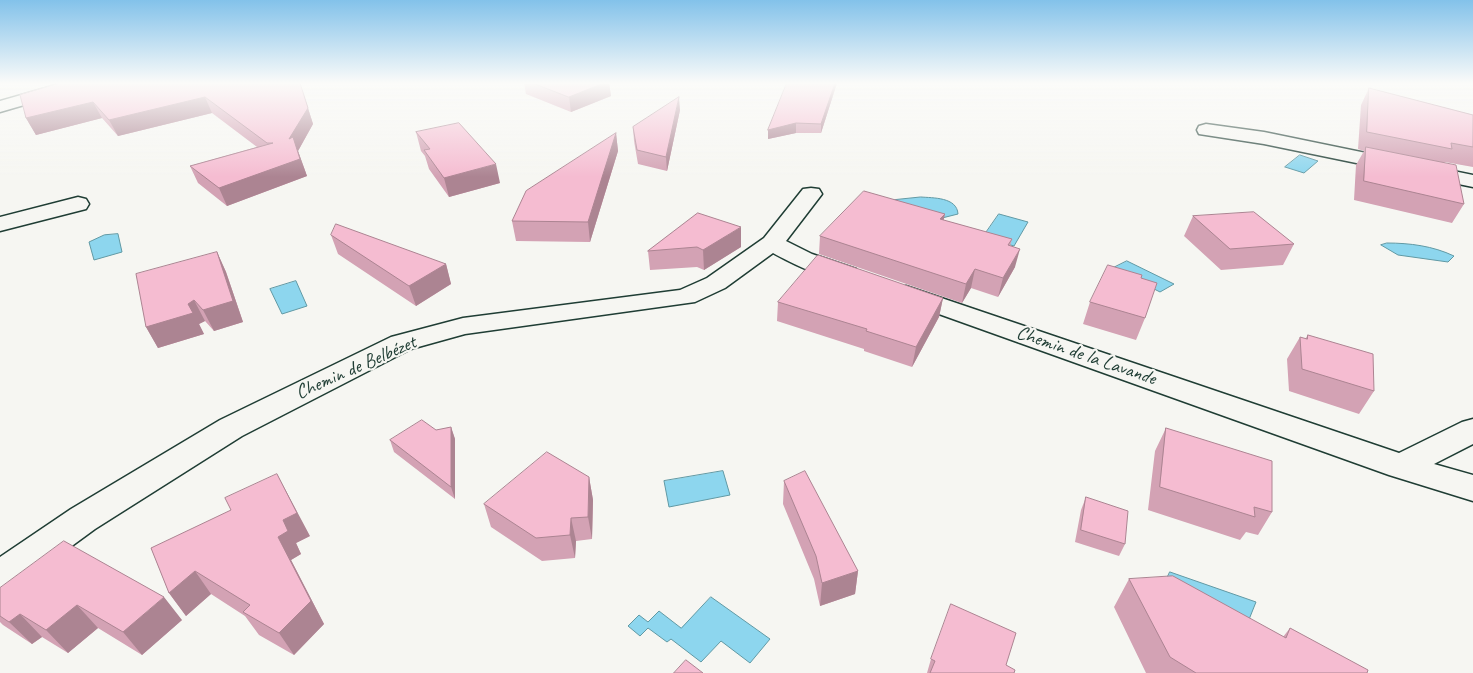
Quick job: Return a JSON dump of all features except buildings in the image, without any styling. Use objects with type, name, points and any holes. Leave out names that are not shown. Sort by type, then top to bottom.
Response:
[{"type":"street","points":[[1206,130],[1273,140],[1473,181]]},
{"type":"street","name":"Chemin de Belbézet","points":[[0,578],[83,519],[231,428],[401,344],[463,326],[686,297],[716,283],[772,243],[811,194]]},
{"type":"street","points":[[0,224],[78,204]]},
{"type":"street","name":"Chemin de la Lavande","points":[[772,243],[804,259],[1401,466],[1473,488]]},
{"type":"street","points":[[1401,466],[1473,430]]},
{"type":"water","points":[[1300,155],[1318,161],[1304,173],[1285,167]]},
{"type":"water","points":[[921,197],[949,201],[957,208],[958,214],[942,218],[893,200]]},
{"type":"water","points":[[999,214],[1028,222],[1014,246],[983,237]]},
{"type":"water","points":[[118,234],[122,252],[94,260],[89,242],[104,235]]},
{"type":"water","points":[[1387,243],[1421,246],[1454,256],[1448,262],[1398,255],[1381,245]]},
{"type":"water","points":[[1127,261],[1174,284],[1160,292],[1113,268]]},
{"type":"water","points":[[296,281],[307,306],[282,314],[270,289]]},
{"type":"water","points":[[723,471],[730,495],[669,507],[664,481]]},
{"type":"water","points":[[1170,572],[1256,602],[1244,632],[1163,587]]},
{"type":"water","points":[[711,597],[770,639],[750,663],[721,641],[701,662],[671,639],[667,642],[648,628],[640,636],[628,626],[639,615],[648,622],[659,611],[681,628]]}]
